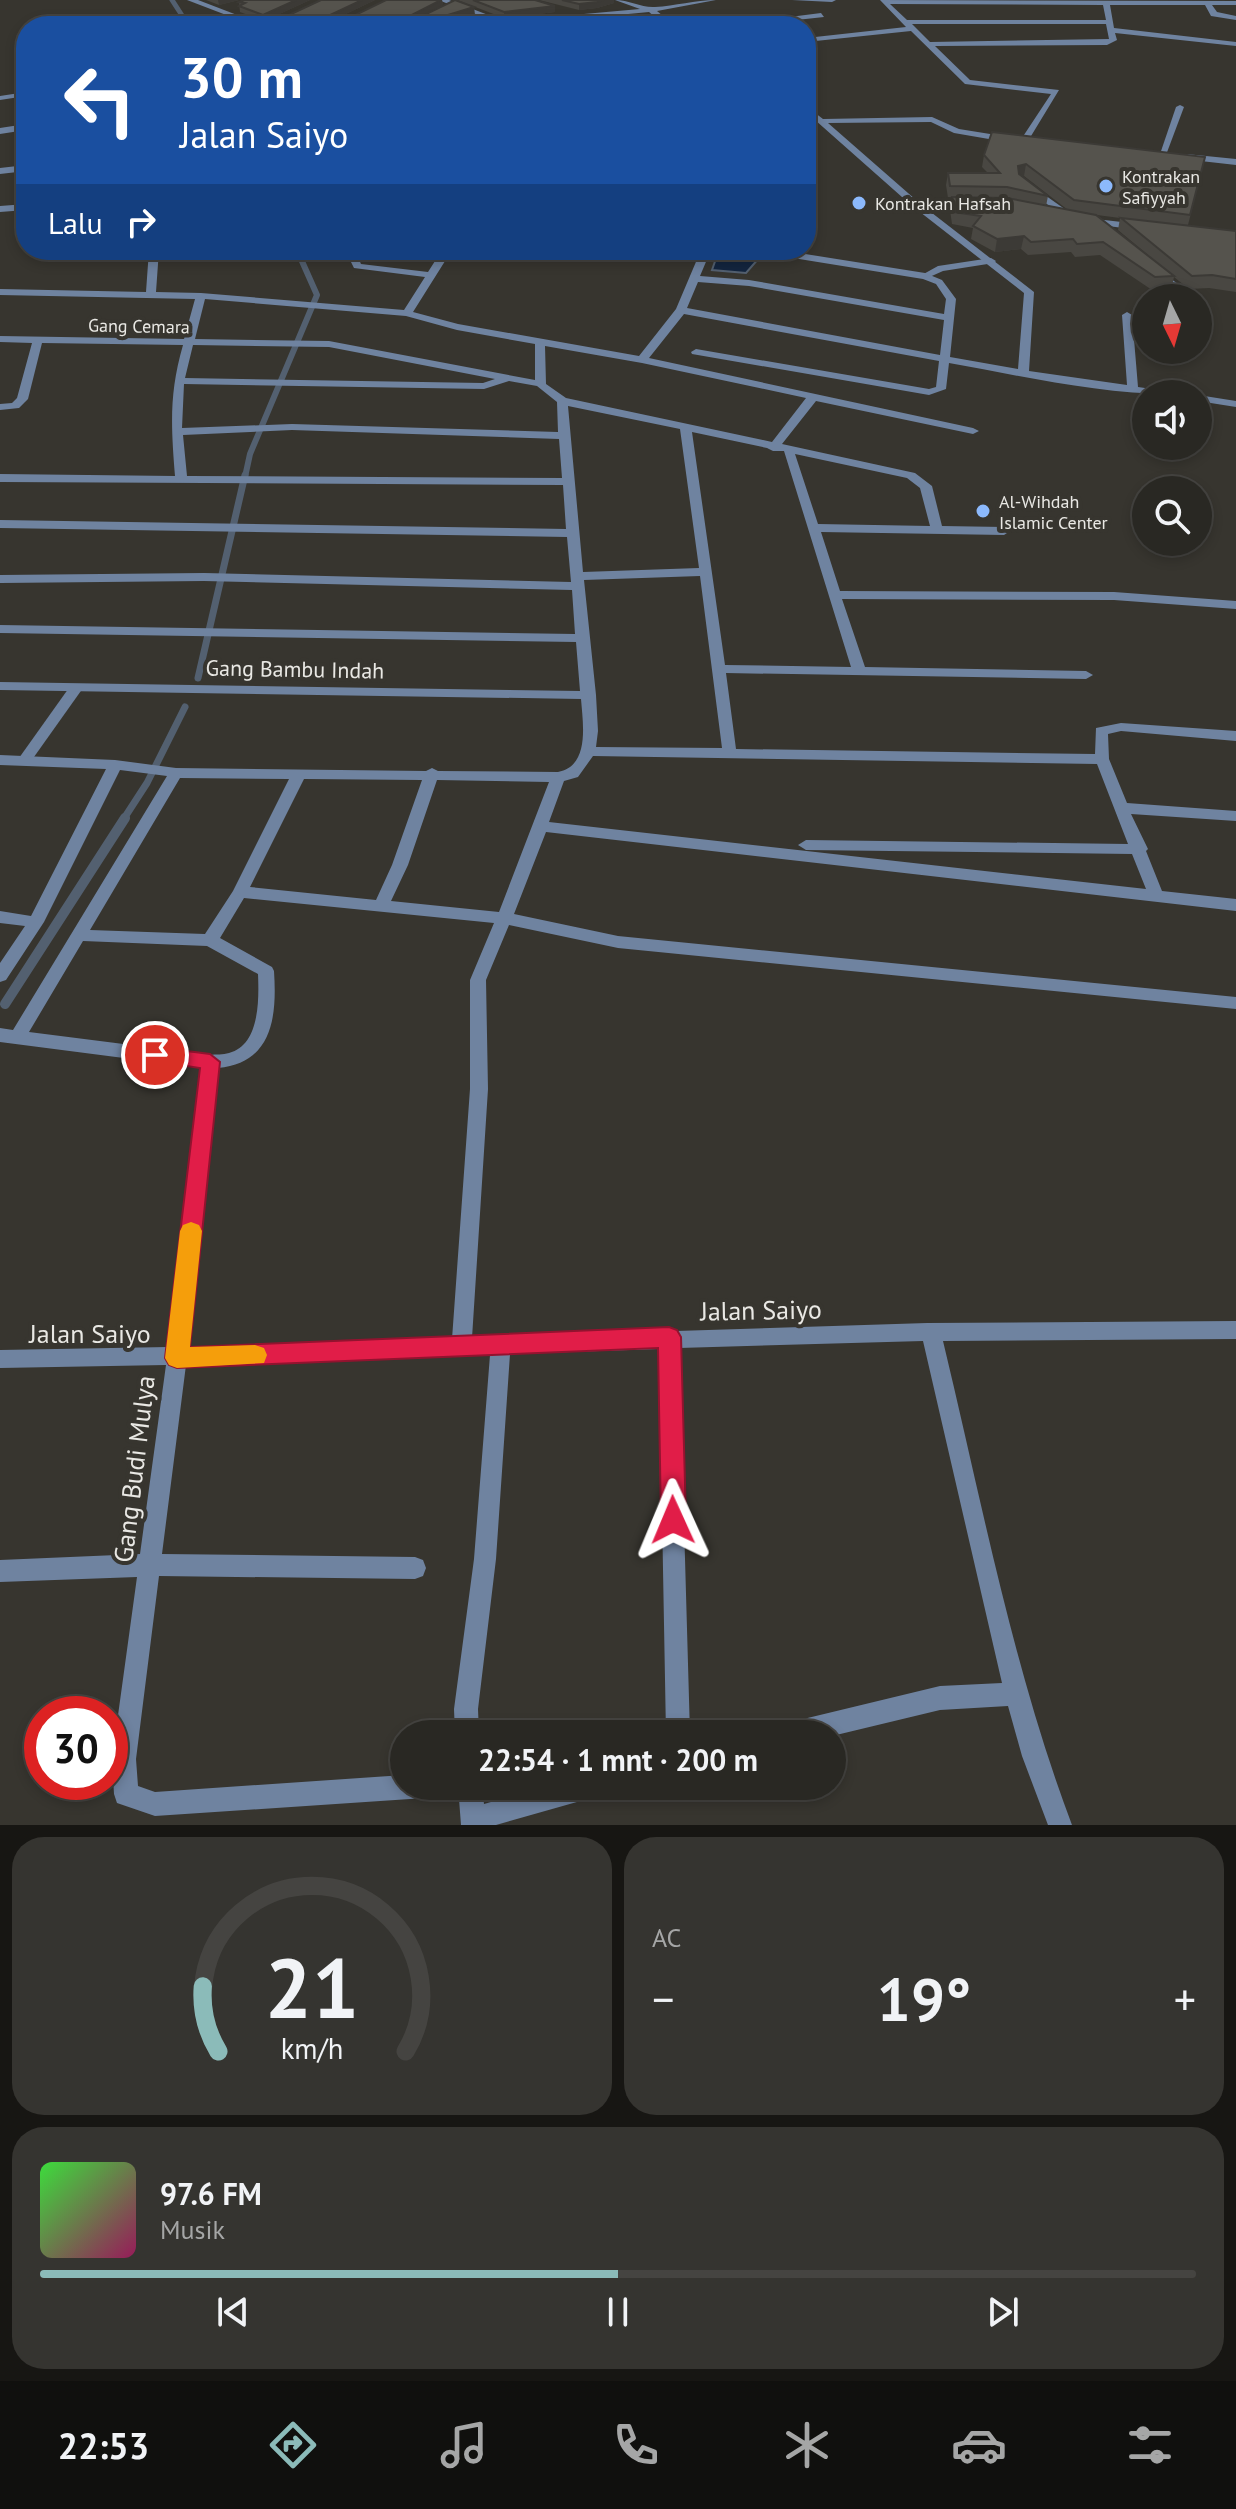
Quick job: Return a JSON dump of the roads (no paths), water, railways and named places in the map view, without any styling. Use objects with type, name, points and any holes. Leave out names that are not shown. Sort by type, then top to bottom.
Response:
[{"type":"street","points":[[191,0],[234,16]]},
{"type":"street","points":[[442,0],[486,16]]},
{"type":"street","points":[[619,0],[651,10],[658,16]]},
{"type":"street","points":[[557,8],[582,16],[651,10],[712,0]]},
{"type":"street","points":[[796,0],[832,0]]},
{"type":"street","points":[[884,1],[1236,3]]},
{"type":"street","points":[[884,1],[970,83],[1056,92],[1024,141]]},
{"type":"street","points":[[928,44],[1097,43],[1113,40],[1106,3]]},
{"type":"street","points":[[1207,3],[1214,14],[1236,18]]},
{"type":"street","points":[[432,16],[456,5]]},
{"type":"street","points":[[220,11],[234,6]]},
{"type":"street","points":[[812,16],[821,15]]},
{"type":"street","points":[[816,39],[909,26],[1112,26],[1236,44]]},
{"type":"street","points":[[1162,155],[1180,107]]},
{"type":"street","points":[[816,115],[914,203],[1029,292],[1023,373]]},
{"type":"street","points":[[824,121],[932,119],[962,133],[1034,143]]},
{"type":"street","points":[[1147,154],[1236,162]]},
{"type":"street","points":[[1022,181],[1073,219]]},
{"type":"street","points":[[914,203],[975,204]]},
{"type":"street","points":[[1040,210],[1073,219],[1145,228]]},
{"type":"street","points":[[1099,223],[1118,239]]},
{"type":"street","points":[[696,352],[933,392],[941,389],[946,317],[951,299],[946,288],[925,276],[816,259]]},
{"type":"street","points":[[151,295],[153,260]]},
{"type":"street","points":[[354,260],[357,266],[431,275]]},
{"type":"street","points":[[407,313],[441,260]]},
{"type":"street","points":[[642,360],[681,310],[702,260]]},
{"type":"street","points":[[925,276],[941,268],[991,261]]},
{"type":"street","points":[[1148,265],[1172,284]]},
{"type":"street","points":[[694,279],[749,283],[946,317]]},
{"type":"street","points":[[0,292],[201,296],[331,304],[407,313],[457,327],[642,360],[973,431]]},
{"type":"street","points":[[181,479],[177,432],[178,381],[191,343],[201,296]]},
{"type":"street","points":[[681,310],[1023,373],[1132,389]]},
{"type":"street","points":[[1127,315],[1132,380]]},
{"type":"street","name":"Gang Cemara","points":[[0,339],[329,344],[541,384]]},
{"type":"street","points":[[0,407],[15,406],[22,399],[38,340]]},
{"type":"street","points":[[540,341],[541,384],[562,401],[918,478],[926,486],[937,530]]},
{"type":"street","points":[[178,381],[484,386],[507,379]]},
{"type":"street","points":[[773,448],[812,398]]},
{"type":"street","points":[[1212,400],[1236,404]]},
{"type":"street","points":[[0,760],[115,765],[168,772],[298,776],[432,773],[558,777],[576,773],[588,751],[589,695],[562,401]]},
{"type":"street","points":[[177,432],[292,427],[564,436]]},
{"type":"street","points":[[686,429],[730,754]]},
{"type":"street","points":[[789,452],[859,671]]},
{"type":"street","points":[[0,478],[569,482]]},
{"type":"street","points":[[0,524],[573,533]]},
{"type":"street","points":[[813,528],[1004,531]]},
{"type":"street","points":[[0,579],[204,577],[577,581],[705,572]]},
{"type":"street","points":[[834,595],[1114,596],[1236,605]]},
{"type":"street","points":[[0,629],[583,638]]},
{"type":"street","points":[[718,669],[1086,675]]},
{"type":"street","name":"Gang Bambu Indah","points":[[0,686],[589,695]]},
{"type":"street","points":[[24,761],[76,688]]},
{"type":"street","points":[[1156,895],[1102,759],[1100,733],[1113,727],[1236,736]]},
{"type":"street","points":[[588,751],[1102,759]]},
{"type":"street","points":[[0,976],[36,922],[115,765]]},
{"type":"street","points":[[79,935],[210,940],[266,971],[268,1002],[252,1047],[238,1058],[210,1062],[9,1037],[79,935],[168,772]]},
{"type":"street","points":[[380,907],[400,865],[432,773]]},
{"type":"street","points":[[210,940],[240,892],[298,776]]},
{"type":"street","points":[[461,1349],[479,1089],[478,980],[558,777]]},
{"type":"street","points":[[1123,808],[1236,816]]},
{"type":"street","points":[[538,826],[721,844],[1236,905]]},
{"type":"street","points":[[721,844],[1140,849]]},
{"type":"street","points":[[240,892],[504,918],[618,942],[1236,1003]]},
{"type":"street","points":[[0,917],[36,922]]},
{"type":"street","name":"Gang Budi Mulya","points":[[210,1062],[177,1358],[124,1759],[126,1794],[155,1804],[390,1788]]},
{"type":"street","name":"Jalan Saiyo","points":[[0,1359],[177,1358],[461,1349],[669,1337],[1236,1330]]},
{"type":"street","points":[[931,1333],[1016,1694],[1034,1756],[1060,1825]]},
{"type":"street","points":[[669,1337],[678,1720]]},
{"type":"street","points":[[466,1720],[485,1559],[501,1345]]},
{"type":"street","points":[[0,1571],[150,1565],[415,1568]]},
{"type":"street","points":[[846,1721],[940,1698],[1016,1694]]},
{"type":"street","points":[[471,1800],[473,1822],[545,1800]]},
{"type":"water","points":[[716,260],[757,260],[746,273],[712,270]]},
{"type":"waterway","points":[[172,0],[182,16]]},
{"type":"waterway","points":[[245,477],[250,454],[317,295],[301,260]]},
{"type":"waterway","points":[[198,678],[245,475]]},
{"type":"waterway","points":[[123,820],[147,783],[185,707]]},
{"type":"waterway","points":[[5,1004],[125,818]]},
{"type":"place","name":"Kontrakan Safiyyah","points":[[1106,186]]},
{"type":"place","name":"Kontrakan Hafsah","points":[[859,203]]},
{"type":"place","name":"Al-Wihdah Islamic Center","points":[[983,511]]}]
